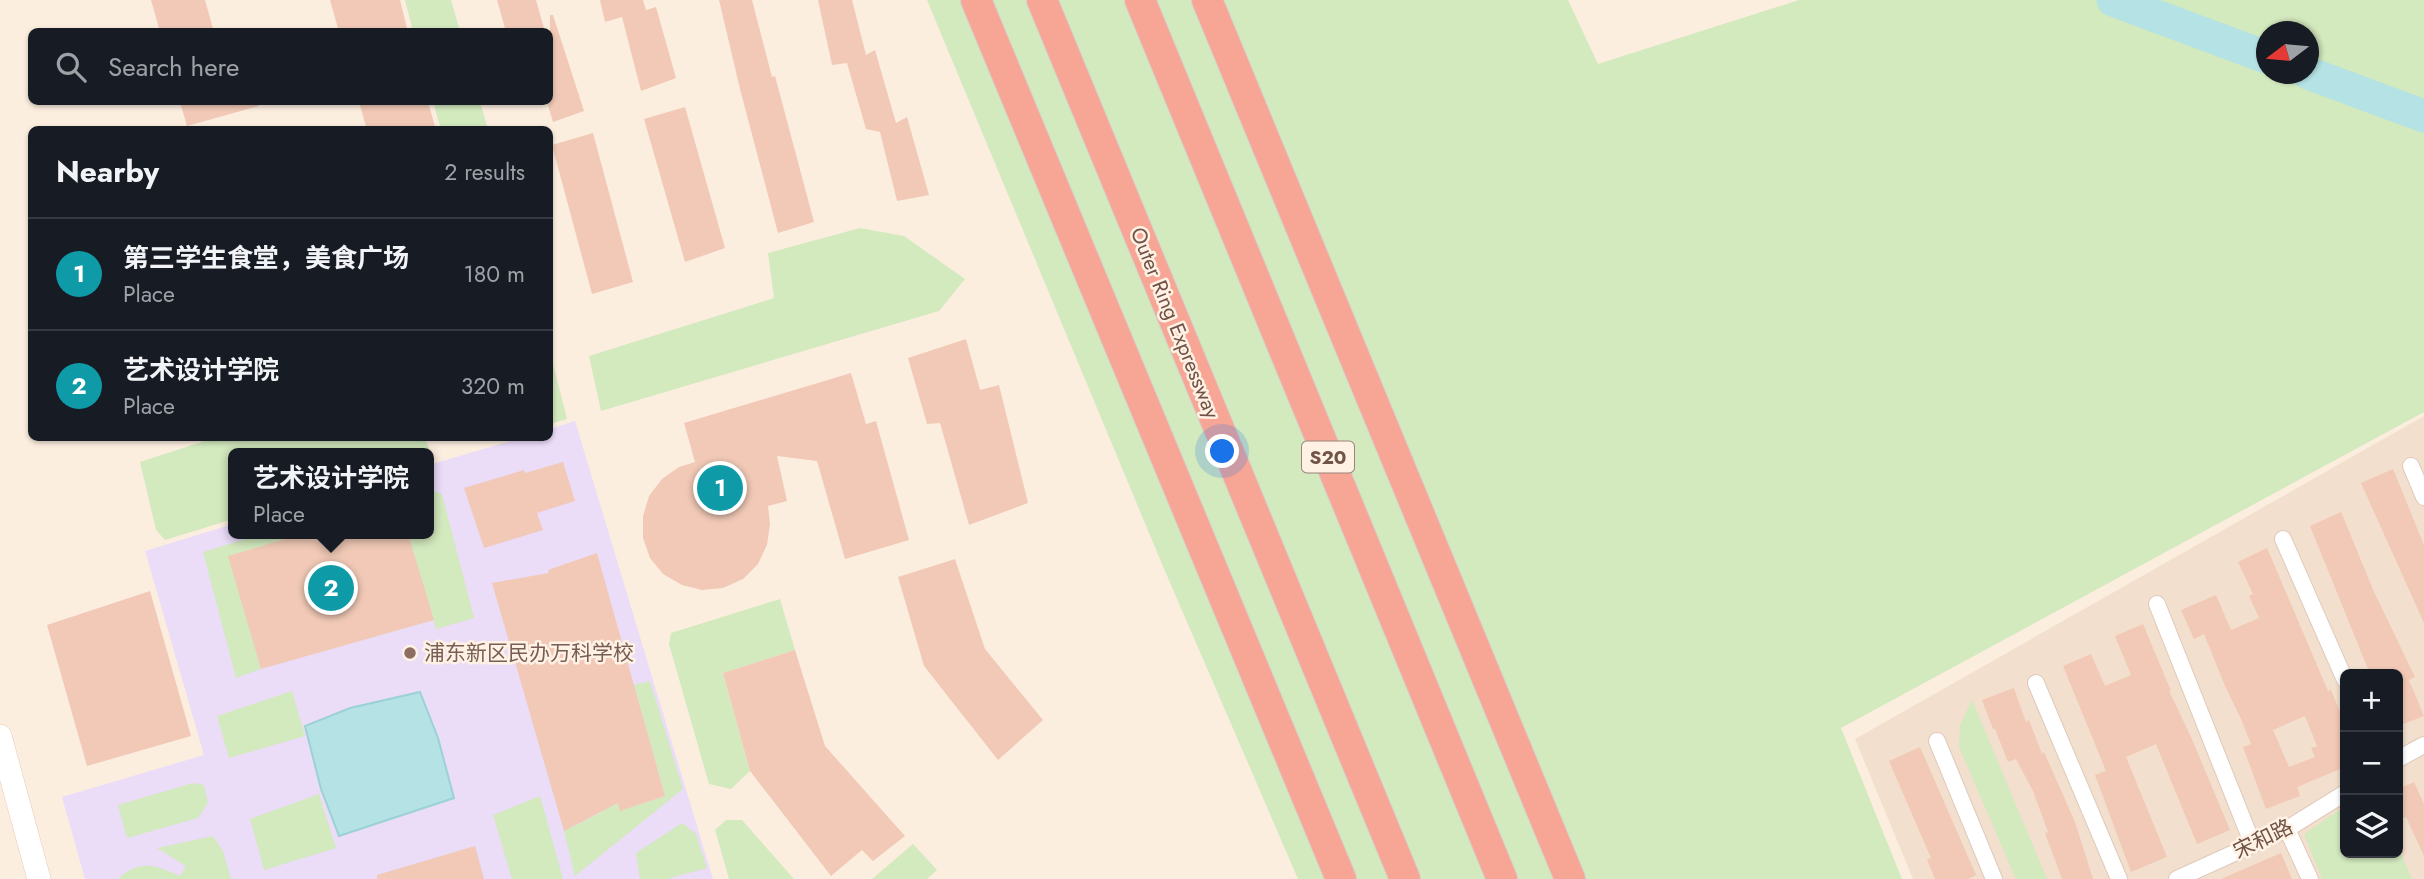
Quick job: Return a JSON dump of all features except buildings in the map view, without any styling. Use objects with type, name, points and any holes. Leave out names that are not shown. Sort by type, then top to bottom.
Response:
[{"type":"highway","points":[[976,0],[1341,879]]},
{"type":"highway","name":"Outer Ring Expressway","points":[[1042,0],[1405,879]]},
{"type":"highway","name":"S20","points":[[1140,0],[1503,879]]},
{"type":"highway","points":[[1208,0],[1570,879]]},
{"type":"main road","points":[[0,736],[39,879]]},
{"type":"street","points":[[2411,466],[2424,497]]},
{"type":"street","points":[[2283,538],[2340,669]]},
{"type":"street","points":[[2157,604],[2253,845]]},
{"type":"street","points":[[2036,683],[2119,879]]},
{"type":"street","points":[[1937,741],[1994,879]]},
{"type":"street","points":[[2403,756],[2424,745]]},
{"type":"street","name":"宋和路","points":[[2177,879],[2287,829],[2342,795]]},
{"type":"street","points":[[2287,829],[2309,879]]},
{"type":"shaded area","points":[[2424,416],[2424,879],[1913,879],[1855,739]]},
{"type":"shaded area","name":"浦东新区民办万科学校","points":[[575,421],[713,879],[85,879],[62,797],[204,755],[145,551],[228,526],[228,539],[434,539],[434,464],[511,441],[553,441],[553,428]]},
{"type":"green space","points":[[405,0],[451,0],[459,28],[412,28]]},
{"type":"green space","points":[[927,0],[1568,0],[1598,64],[1799,0],[2424,0],[2424,412],[1841,728],[1902,879],[1298,879],[1162,564]]},
{"type":"green space","points":[[434,105],[481,105],[487,126],[440,126]]},
{"type":"green space","points":[[860,228],[904,236],[965,279],[939,311],[601,411],[589,356],[774,298],[768,253]]},
{"type":"green space","points":[[553,364],[567,419],[553,423]]},
{"type":"green space","points":[[205,441],[426,441],[429,448],[228,448],[228,521],[165,540],[156,530],[140,462]]},
{"type":"green space","points":[[434,491],[442,494],[474,618],[436,629],[409,539],[434,539]]},
{"type":"green space","points":[[246,539],[286,539],[229,557],[261,669],[236,678],[203,552]]},
{"type":"green space","points":[[780,599],[795,650],[723,673],[750,771],[731,789],[709,784],[669,644],[671,633]]},
{"type":"green space","points":[[650,681],[683,789],[575,876],[564,831],[602,812],[598,793],[613,789],[620,811],[665,796],[634,685]]},
{"type":"green space","points":[[292,691],[305,736],[229,758],[217,716]]},
{"type":"green space","points":[[1972,700],[2047,879],[2016,879],[1959,747],[1960,725]]},
{"type":"green space","points":[[193,783],[204,785],[208,803],[198,818],[127,838],[118,805]]},
{"type":"green space","points":[[319,794],[336,848],[264,870],[250,819]]},
{"type":"green space","points":[[540,796],[563,879],[512,879],[493,815]]},
{"type":"green space","points":[[2340,809],[2340,858],[2403,858],[2412,879],[2322,879],[2304,834]]},
{"type":"green space","points":[[726,820],[742,820],[794,879],[729,879],[715,830]]},
{"type":"green space","points":[[682,823],[696,834],[707,868],[667,879],[640,879],[636,853]]},
{"type":"green space","points":[[213,836],[223,851],[231,879],[118,879],[141,866],[163,869],[180,876],[186,866],[157,848]]},
{"type":"green space","points":[[913,844],[937,870],[927,879],[872,879]]},
{"type":"water","points":[[420,692],[438,738],[454,798],[339,836],[321,789],[305,726],[350,708]]},
{"type":"waterway","points":[[2113,0],[2256,53]]},
{"type":"waterway","points":[[2319,77],[2424,116]]},
{"type":"place","name":"第三学生食堂，美食广场","points":[[720,488]]},
{"type":"place","name":"艺术设计学院","points":[[331,588]]},
{"type":"place","name":"浦东新区民办万科学校","points":[[410,653]]}]
